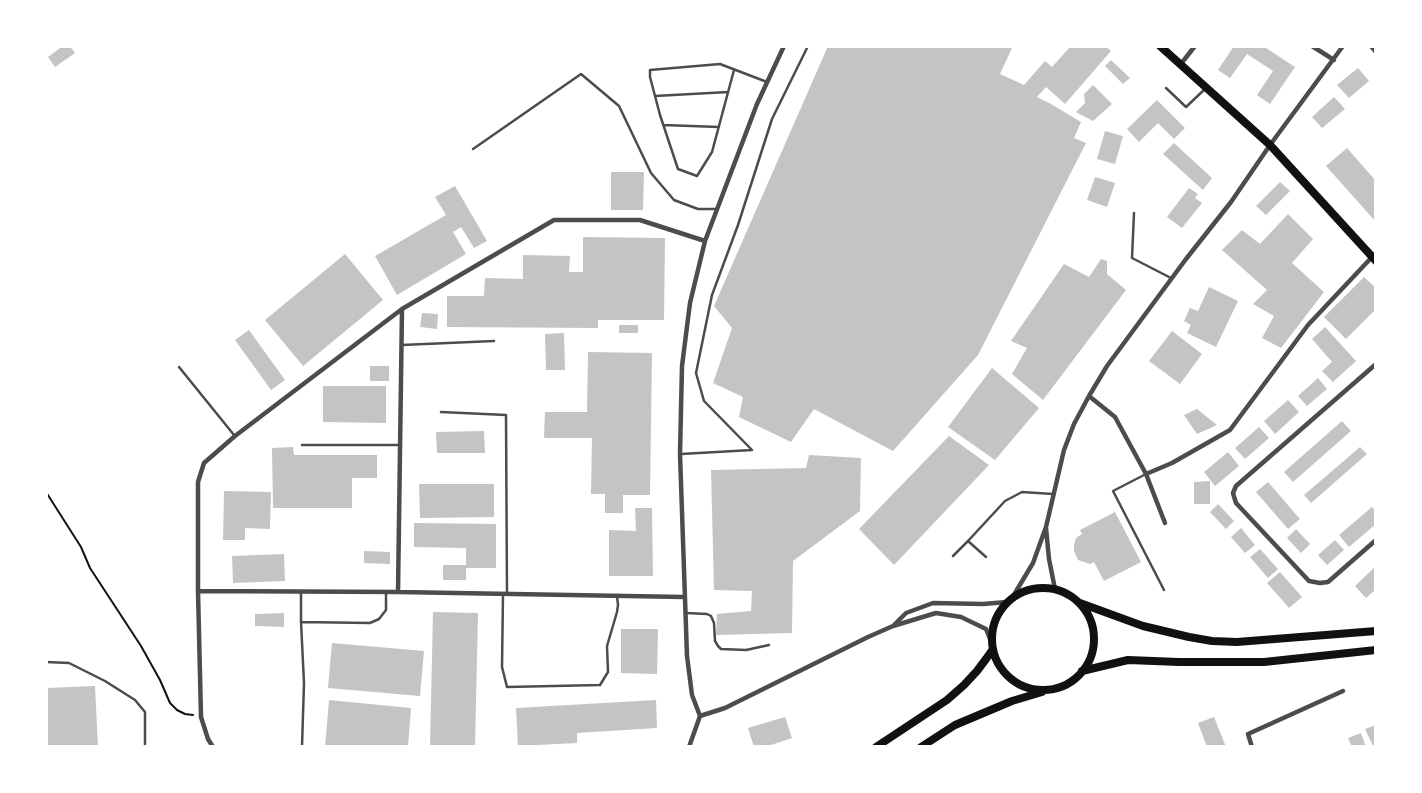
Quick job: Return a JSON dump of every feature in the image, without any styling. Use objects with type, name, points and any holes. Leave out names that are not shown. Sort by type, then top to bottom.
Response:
[{"type":"highway","points":[[1160,46],[1270,145],[1374,259]]},
{"type":"highway","points":[[921,747],[955,725],[1012,701],[1049,690],[1068,684],[1082,671],[1092,652],[1094,636],[1088,615],[1078,602],[1068,594],[1055,589],[1034,588],[1024,591],[1009,600],[998,613],[992,632],[992,647],[1000,667],[1013,680],[1030,688],[1049,690]]},
{"type":"highway","points":[[1078,602],[1143,626],[1212,641],[1237,642],[1376,631]]},
{"type":"highway","points":[[876,747],[947,700],[977,671],[986,660],[992,647]]},
{"type":"highway","points":[[1082,671],[1128,660],[1264,662],[1376,650]]},
{"type":"street","points":[[689,747],[700,716],[692,695],[687,656],[680,454],[682,366],[690,303],[705,242],[717,209],[757,104],[784,46]]},
{"type":"street","points":[[1180,65],[1195,46]]},
{"type":"street","points":[[1312,46],[1334,60]]},
{"type":"street","points":[[893,626],[906,613],[933,603],[984,604],[1009,600],[1033,564],[1046,527],[1064,450],[1074,424],[1089,396],[1108,366],[1172,278],[1231,202],[1270,145],[1343,46]]},
{"type":"street","points":[[1371,46],[1376,52]]},
{"type":"street","points":[[213,747],[208,739],[201,716],[198,482],[204,463],[235,436],[402,309],[554,220],[640,220],[705,242]]},
{"type":"street","points":[[1146,474],[1172,463],[1230,430],[1308,325],[1374,259]]},
{"type":"street","points":[[398,592],[402,309]]},
{"type":"street","points":[[1376,364],[1236,486],[1233,493],[1236,503],[1309,581],[1328,582],[1376,540]]},
{"type":"street","points":[[1089,396],[1115,417],[1146,474],[1165,523]]},
{"type":"street","points":[[1046,527],[1049,559],[1055,589]]},
{"type":"street","points":[[198,591],[398,592],[684,598]]},
{"type":"street","points":[[700,716],[725,708],[893,626],[936,613],[961,617],[986,629],[992,647]]},
{"type":"street","points":[[1252,747],[1248,734],[1343,691]]},
{"type":"lane","points":[[680,454],[752,450],[704,400],[696,373],[712,295],[738,225],[772,119],[808,46]]},
{"type":"lane","points":[[734,70],[712,152],[697,176],[678,169],[654,96],[650,70],[720,64],[767,82]]},
{"type":"lane","points":[[473,149],[581,74],[619,106],[651,173],[674,200],[698,209],[717,209]]},
{"type":"lane","points":[[1166,88],[1186,107],[1206,88]]},
{"type":"lane","points":[[654,96],[728,92]]},
{"type":"lane","points":[[663,125],[719,127]]},
{"type":"lane","points":[[1134,213],[1132,258],[1172,278]]},
{"type":"lane","points":[[402,345],[494,341]]},
{"type":"lane","points":[[179,367],[235,436]]},
{"type":"lane","points":[[440,412],[506,415],[505,594],[502,667],[506,687],[600,685],[608,672],[607,646],[617,612],[617,596]]},
{"type":"lane","points":[[302,445],[400,445]]},
{"type":"lane","points":[[1146,474],[1114,491],[1164,590]]},
{"type":"lane","points":[[952,556],[968,542],[1005,501],[1022,492],[1053,494]]},
{"type":"lane","points":[[968,542],[986,558]]},
{"type":"lane","points":[[301,591],[304,683],[302,747]]},
{"type":"lane","points":[[301,622],[370,623],[379,619],[386,610],[386,592]]},
{"type":"lane","points":[[685,613],[707,614],[711,616],[714,623],[715,641],[721,649],[746,650],[769,645]]},
{"type":"lane","points":[[46,662],[69,663],[105,681],[135,700],[145,712],[145,747]]},
{"type":"path","points":[[46,492],[81,547],[90,568],[141,646],[160,680],[170,703],[177,710],[185,714],[201,716]]},
{"type":"building","points":[[63,46],[70,46],[75,53],[55,67],[48,57]]},
{"type":"building","points":[[828,46],[1013,46],[1000,74],[1024,85],[1045,61],[1052,67],[1071,46],[1105,46],[1111,51],[1065,104],[1046,87],[1037,97],[1081,122],[1074,138],[1086,143],[978,355],[893,451],[814,409],[791,442],[739,417],[743,397],[713,383],[732,328],[714,306]]},
{"type":"building","points":[[1234,46],[1263,46],[1295,67],[1270,104],[1257,95],[1273,71],[1247,54],[1230,78],[1218,70]]},
{"type":"building","points":[[1111,60],[1130,78],[1123,84],[1105,66]]},
{"type":"building","points":[[1358,68],[1369,81],[1349,98],[1337,85]]},
{"type":"building","points":[[1093,85],[1112,104],[1093,121],[1076,112],[1085,103],[1084,94]]},
{"type":"building","points":[[1334,97],[1345,109],[1322,128],[1312,117]]},
{"type":"building","points":[[1157,100],[1185,128],[1174,139],[1158,123],[1139,142],[1127,129]]},
{"type":"building","points":[[1105,131],[1123,136],[1115,164],[1097,159]]},
{"type":"building","points":[[1174,143],[1212,178],[1203,190],[1163,154]]},
{"type":"building","points":[[1347,148],[1376,181],[1376,222],[1326,166]]},
{"type":"building","points":[[611,172],[644,172],[643,210],[611,210]]},
{"type":"building","points":[[1095,177],[1115,183],[1107,207],[1087,200]]},
{"type":"building","points":[[1280,182],[1290,191],[1266,215],[1256,206]]},
{"type":"building","points":[[455,186],[487,241],[474,248],[461,227],[453,232],[466,254],[397,295],[375,256],[446,215],[435,197]]},
{"type":"building","points":[[1189,188],[1198,194],[1195,198],[1202,203],[1182,228],[1167,217]]},
{"type":"building","points":[[1288,214],[1313,239],[1292,263],[1324,292],[1281,348],[1262,338],[1274,316],[1253,304],[1267,290],[1222,250],[1242,230],[1260,244]]},
{"type":"building","points":[[583,237],[665,238],[664,320],[598,320],[598,328],[447,327],[447,296],[484,296],[485,278],[523,279],[523,255],[570,256],[569,272],[583,272]]},
{"type":"building","points":[[345,254],[383,300],[303,366],[265,320]]},
{"type":"building","points":[[1101,259],[1107,261],[1107,274],[1126,290],[1043,400],[1012,374],[1027,348],[1011,341],[1064,264],[1089,277]]},
{"type":"building","points":[[1364,277],[1376,288],[1376,309],[1346,339],[1324,317]]},
{"type":"building","points":[[1209,287],[1238,301],[1216,347],[1187,333],[1191,325],[1184,321],[1190,308],[1198,311]]},
{"type":"building","points":[[422,313],[438,314],[437,329],[420,327]]},
{"type":"building","points":[[619,325],[638,325],[638,333],[619,333]]},
{"type":"building","points":[[1325,327],[1356,361],[1333,382],[1322,371],[1332,362],[1312,339]]},
{"type":"building","points":[[249,330],[285,380],[271,390],[235,340]]},
{"type":"building","points":[[1172,331],[1202,354],[1180,384],[1149,361]]},
{"type":"building","points":[[564,333],[565,370],[546,370],[545,334]]},
{"type":"building","points":[[588,352],[652,353],[650,495],[623,495],[623,513],[605,513],[605,494],[591,494],[592,438],[544,438],[545,412],[587,412]]},
{"type":"building","points":[[370,366],[389,366],[389,381],[370,381]]},
{"type":"building","points":[[992,368],[1039,408],[995,460],[948,427]]},
{"type":"building","points":[[1318,378],[1327,389],[1307,406],[1298,396]]},
{"type":"building","points":[[323,386],[386,386],[386,423],[323,422]]},
{"type":"building","points":[[1288,400],[1299,412],[1275,434],[1264,421]]},
{"type":"building","points":[[1197,409],[1217,425],[1197,434],[1184,415]]},
{"type":"building","points":[[1342,421],[1351,431],[1293,482],[1284,472]]},
{"type":"building","points":[[1259,427],[1269,438],[1245,459],[1235,448]]},
{"type":"building","points":[[484,431],[485,453],[437,453],[436,432]]},
{"type":"building","points":[[949,436],[989,465],[894,565],[859,529]]},
{"type":"building","points":[[293,447],[294,455],[377,455],[377,478],[352,478],[352,508],[273,508],[272,448]]},
{"type":"building","points":[[1360,447],[1367,454],[1311,503],[1304,495]]},
{"type":"building","points":[[1228,452],[1239,466],[1215,486],[1204,472]]},
{"type":"building","points":[[809,455],[861,458],[860,511],[793,561],[792,633],[716,635],[717,614],[751,611],[752,591],[714,590],[711,470],[806,468]]},
{"type":"building","points":[[1210,481],[1210,504],[1194,504],[1194,482]]},
{"type":"building","points":[[1268,482],[1300,519],[1288,529],[1256,492]]},
{"type":"building","points":[[419,484],[494,484],[494,517],[420,518]]},
{"type":"building","points":[[224,491],[271,492],[270,529],[245,528],[245,540],[223,540]]},
{"type":"building","points":[[1218,504],[1234,521],[1226,529],[1210,512]]},
{"type":"building","points":[[1372,507],[1376,511],[1376,524],[1349,547],[1339,535]]},
{"type":"building","points":[[635,508],[652,508],[653,576],[609,576],[609,530],[636,531]]},
{"type":"building","points":[[1115,512],[1141,562],[1104,581],[1094,562],[1090,564],[1078,560],[1074,551],[1074,545],[1076,538],[1082,534],[1080,530]]},
{"type":"building","points":[[414,523],[496,524],[496,568],[466,568],[466,580],[443,580],[443,565],[466,565],[466,548],[414,547]]},
{"type":"building","points":[[1241,528],[1255,545],[1245,553],[1231,537]]},
{"type":"building","points":[[1296,529],[1310,544],[1301,553],[1287,538]]},
{"type":"building","points":[[1335,540],[1344,550],[1327,565],[1318,555]]},
{"type":"building","points":[[1260,549],[1278,569],[1268,578],[1250,557]]},
{"type":"building","points":[[364,551],[390,552],[390,564],[364,563]]},
{"type":"building","points":[[284,554],[285,581],[233,583],[232,556]]},
{"type":"building","points":[[1376,566],[1376,589],[1366,598],[1355,586]]},
{"type":"building","points":[[1280,572],[1302,597],[1289,608],[1267,583]]},
{"type":"building","points":[[433,612],[478,613],[475,747],[430,747]]},
{"type":"building","points":[[284,613],[284,627],[255,626],[255,614]]},
{"type":"building","points":[[621,629],[658,629],[657,674],[621,673]]},
{"type":"building","points":[[332,643],[424,651],[420,696],[328,688]]},
{"type":"building","points":[[95,686],[98,747],[46,747],[46,688]]},
{"type":"building","points":[[329,700],[411,708],[408,747],[325,747]]},
{"type":"building","points":[[656,700],[657,728],[577,733],[577,743],[518,746],[516,708]]},
{"type":"building","points":[[785,717],[792,738],[765,747],[754,747],[748,728]]},
{"type":"building","points":[[1214,717],[1226,747],[1207,747],[1198,723]]},
{"type":"building","points":[[1376,725],[1376,745],[1373,746],[1365,729]]},
{"type":"building","points":[[1361,733],[1366,747],[1352,747],[1348,738]]}]
